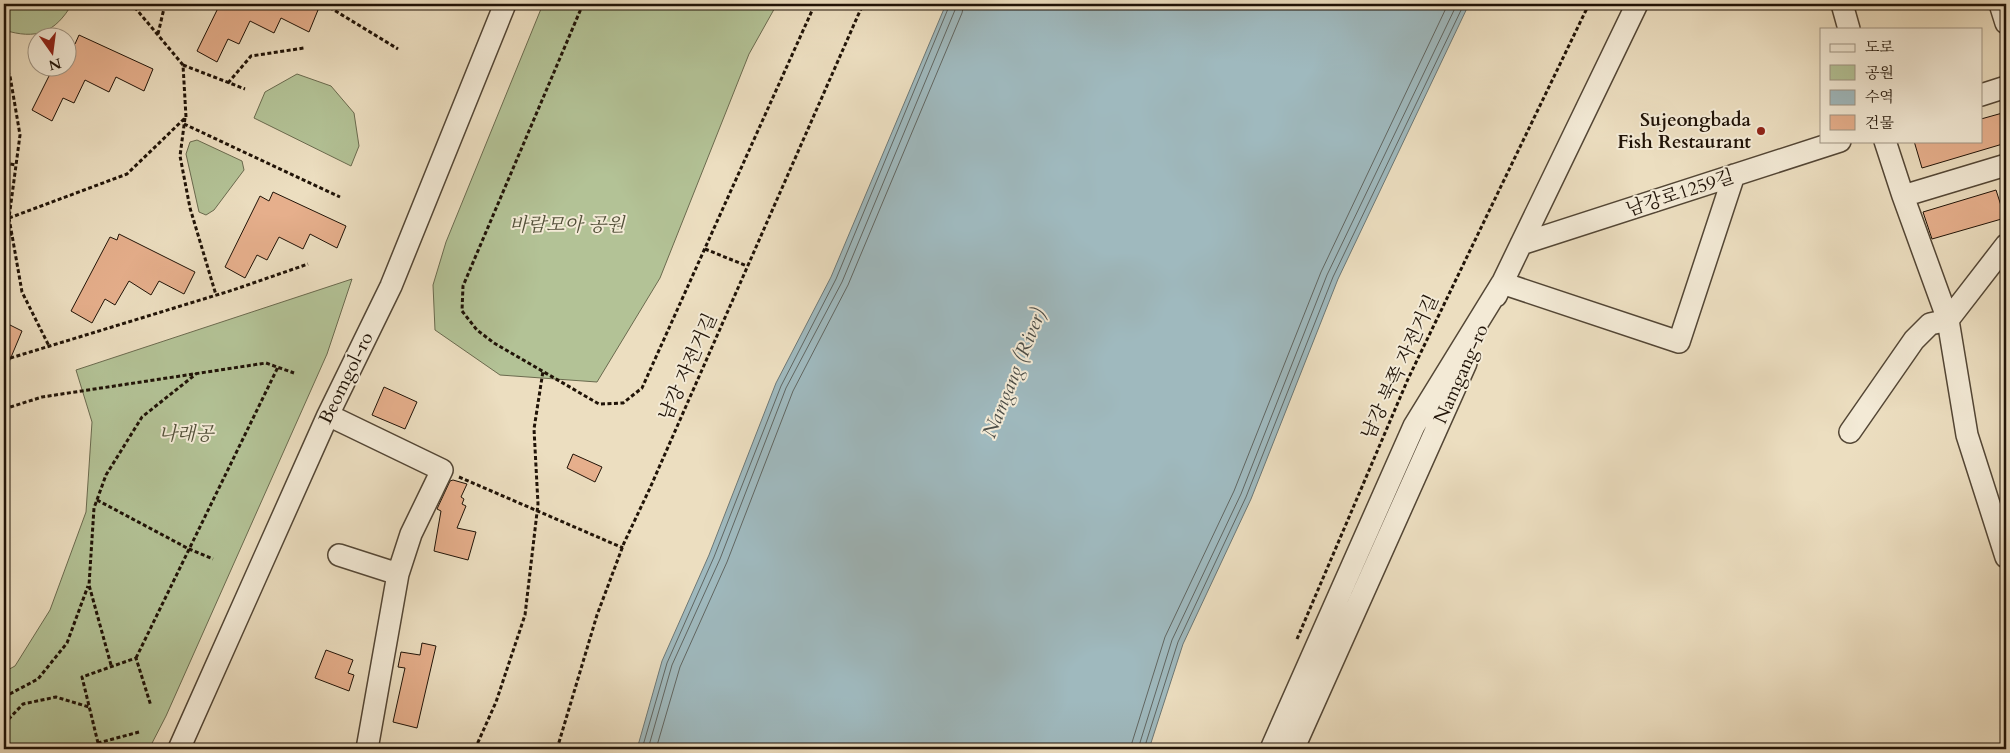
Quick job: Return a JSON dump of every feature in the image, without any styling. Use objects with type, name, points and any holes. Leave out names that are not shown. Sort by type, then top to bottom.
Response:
[{"type":"street","name":"Beomgol-ro","points":[[179,749],[328,415],[391,286],[505,4]]},
{"type":"street","name":"Namgang-ro","points":[[1294,749],[1502,283],[1637,4]]},
{"type":"street","points":[[1842,4],[1850,28]]},
{"type":"street","points":[[2000,4],[2006,23]]},
{"type":"street","points":[[1982,95],[2006,87]]},
{"type":"street","name":"남강로1259길","points":[[1521,244],[1837,142]]},
{"type":"street","points":[[1885,142],[1948,320],[1967,436],[2006,558]]},
{"type":"street","points":[[1903,196],[2006,165]]},
{"type":"street","points":[[1271,749],[1414,426],[1502,283],[1679,342],[1734,175]]},
{"type":"street","points":[[1850,432],[1914,340],[1930,324],[1948,320],[2006,246]]},
{"type":"street","points":[[328,415],[442,470],[411,534],[398,574],[368,749]]},
{"type":"street","points":[[339,555],[398,574]]},
{"type":"path","points":[[132,4],[183,65],[245,89]]},
{"type":"path","points":[[158,35],[165,4]]},
{"type":"path","points":[[324,4],[398,49]]},
{"type":"path","points":[[583,4],[463,286],[462,311],[477,330],[494,343],[599,404],[623,403],[642,388],[815,4]]},
{"type":"path","name":"남강 자전거길","points":[[557,749],[597,615],[623,548],[864,4]]},
{"type":"path","name":"남강 북쪽 자전거길","points":[[1296,641],[1408,379],[1590,4]]},
{"type":"path","points":[[228,83],[251,56],[304,48]]},
{"type":"path","points":[[183,65],[186,117],[180,156],[190,208],[216,295]]},
{"type":"path","points":[[4,66],[10,76],[20,135],[10,218],[12,234],[22,292],[50,346]]},
{"type":"path","points":[[10,218],[127,174],[186,117]]},
{"type":"path","points":[[184,124],[340,197]]},
{"type":"path","points":[[4,163],[16,165]]},
{"type":"path","points":[[4,203],[12,201]]},
{"type":"path","points":[[4,237],[12,234]]},
{"type":"path","points":[[705,249],[747,266]]},
{"type":"path","points":[[4,360],[216,295],[308,264]]},
{"type":"path","points":[[4,409],[42,397],[266,363],[294,373]]},
{"type":"path","points":[[151,706],[136,658],[278,367]]},
{"type":"path","points":[[475,749],[496,702],[524,615],[537,512],[534,429],[543,372]]},
{"type":"path","points":[[4,698],[38,679],[67,643],[89,585],[94,508],[106,475],[142,417],[196,374]]},
{"type":"path","points":[[442,470],[623,548]]},
{"type":"path","points":[[97,500],[189,549],[213,559]]},
{"type":"path","points":[[89,585],[112,665]]},
{"type":"path","points":[[98,743],[82,677],[136,658]]},
{"type":"path","points":[[4,724],[23,704],[56,697],[89,707]]},
{"type":"path","points":[[86,749],[98,743],[139,732]]},
{"type":"green space","points":[[4,4],[72,4],[59,22],[51,28],[28,28],[28,34],[4,30]]},
{"type":"green space","name":"바람모아 공원","points":[[543,4],[777,4],[749,54],[660,278],[597,382],[500,375],[435,330],[433,285],[446,242]]},
{"type":"green space","points":[[297,74],[331,86],[354,113],[359,146],[351,166],[254,118],[265,92]]},
{"type":"green space","points":[[197,140],[242,161],[244,170],[214,210],[206,215],[199,212],[186,154],[190,142]]},
{"type":"green space","name":"나래공","points":[[352,279],[327,354],[166,716],[149,749],[4,749],[4,672],[15,666],[50,610],[86,512],[92,422],[76,370]]},
{"type":"water","name":"Namgang (River)","points":[[946,4],[1469,4],[1338,279],[1251,499],[1183,644],[1149,749],[637,749],[662,661],[709,555],[776,383],[831,277]]},
{"type":"building","points":[[220,4],[304,4],[318,10],[309,32],[281,18],[274,33],[250,21],[239,44],[228,39],[217,62],[197,51]]},
{"type":"building","points":[[79,35],[153,69],[144,91],[116,77],[109,92],[85,80],[74,103],[63,98],[52,121],[32,110],[48,78],[78,78]]},
{"type":"building","points":[[2006,112],[2006,143],[1922,168],[1914,142],[1982,142],[1982,119]]},
{"type":"building","points":[[1996,190],[2005,218],[1932,239],[1923,212]]},
{"type":"building","points":[[273,192],[346,226],[337,248],[310,234],[303,249],[279,237],[267,260],[257,255],[245,278],[225,267],[260,196],[269,201]]},
{"type":"building","points":[[119,234],[195,272],[184,294],[159,281],[151,295],[129,281],[115,305],[105,299],[92,323],[71,311],[110,237],[117,240]]},
{"type":"building","points":[[4,322],[22,331],[4,374]]},
{"type":"building","points":[[384,387],[417,402],[405,429],[372,415]]},
{"type":"building","points":[[573,454],[602,467],[595,482],[567,468]]},
{"type":"building","points":[[453,480],[467,484],[461,497],[464,499],[462,504],[466,506],[457,528],[476,532],[468,560],[434,551],[441,511],[437,509],[450,481]]},
{"type":"building","points":[[422,643],[436,646],[417,728],[393,722],[405,668],[398,667],[401,652],[420,655]]},
{"type":"building","points":[[326,650],[353,660],[348,673],[354,675],[349,691],[315,678]]},
{"type":"place","name":"Sujeongbada Fish Restaurant","points":[[1761,131]]}]
